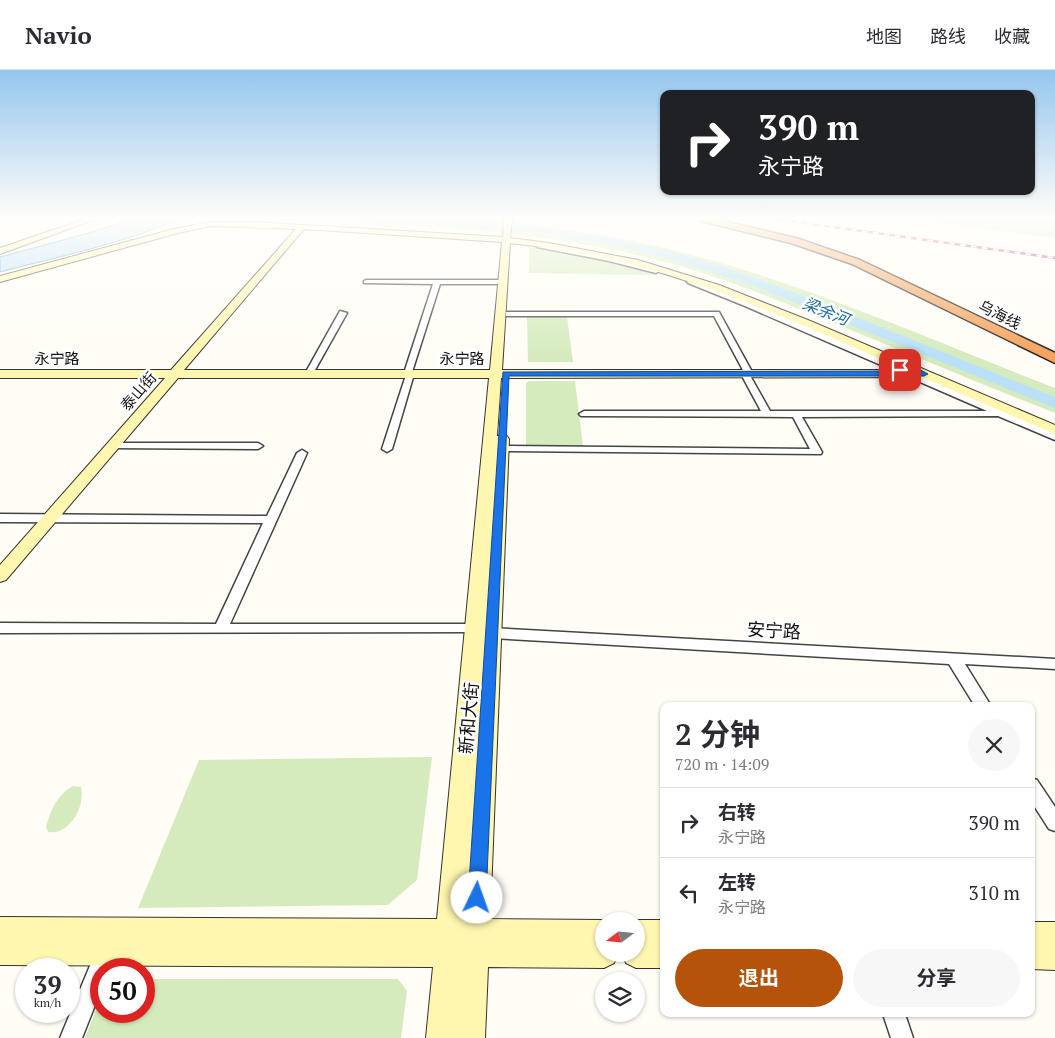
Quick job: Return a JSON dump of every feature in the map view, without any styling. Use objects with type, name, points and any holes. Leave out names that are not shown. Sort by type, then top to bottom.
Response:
[{"type":"highway","name":"乌海线","points":[[859,264],[893,279],[1055,359]]},
{"type":"main road","points":[[0,279],[55,264]]},
{"type":"main road","name":"泰山街","points":[[0,576],[270,264]]},
{"type":"main road","name":"新和大街","points":[[483,631],[501,449],[503,282],[505,264]]},
{"type":"main road","name":"新和大街","points":[[442,1038],[462,943],[501,372],[509,314],[510,264]]},
{"type":"main road","points":[[639,264],[690,277],[791,317],[912,372],[1055,430]]},
{"type":"main road","name":"永宁路","points":[[0,370],[176,372],[912,372]]},
{"type":"main road","name":"永宁路","points":[[0,374],[312,370],[409,372]]},
{"type":"main road","points":[[0,931],[462,943],[595,952]]},
{"type":"main road","points":[[645,934],[660,934]]},
{"type":"main road","points":[[0,950],[106,951],[462,943],[595,935]]},
{"type":"main road","points":[[1035,936],[1055,936]]},
{"type":"main road","name":"新和大街","points":[[462,943],[469,1038]]},
{"type":"main road","points":[[645,953],[660,953]]},
{"type":"main road","points":[[1035,954],[1055,954]]},
{"type":"street","points":[[627,264],[679,278],[748,304],[912,372],[1055,437]]},
{"type":"street","points":[[366,282],[503,282]]},
{"type":"street","points":[[387,449],[437,282]]},
{"type":"street","points":[[312,370],[343,313]]},
{"type":"street","points":[[509,314],[716,314],[767,414]]},
{"type":"street","points":[[584,414],[1001,414]]},
{"type":"street","points":[[501,449],[817,452],[796,414]]},
{"type":"street","points":[[112,446],[258,446]]},
{"type":"street","points":[[220,629],[302,453]]},
{"type":"street","points":[[0,518],[271,520]]},
{"type":"street","name":"安宁路","points":[[0,628],[483,631],[1055,664]]},
{"type":"street","points":[[953,658],[980,702]]},
{"type":"street","points":[[1035,791],[1055,823]]},
{"type":"street","points":[[71,1038],[106,951]]},
{"type":"street","points":[[895,1017],[902,1038]]},
{"type":"green space","points":[[529,264],[622,264],[657,275],[529,273]]},
{"type":"green space","points":[[672,264],[724,264],[794,286],[899,326],[1055,388],[1055,413],[775,299]]},
{"type":"green space","points":[[527,317],[567,317],[573,362],[528,362]]},
{"type":"green space","points":[[529,381],[575,381],[583,446],[526,446],[526,383]]},
{"type":"green space","points":[[432,757],[417,880],[388,905],[138,908],[199,760]]},
{"type":"green space","points":[[73,786],[81,787],[81,803],[78,811],[69,825],[56,832],[48,832],[46,827],[55,803]]},
{"type":"green space","points":[[155,979],[398,979],[407,991],[401,1038],[85,1038],[91,1023],[155,1023]]},
{"type":"water","points":[[0,264],[31,264],[0,272]]},
{"type":"waterway","name":"梁余河","points":[[699,264],[753,281],[1055,403]]},
{"type":"route","points":[[477,898],[506,374],[924,374],[915,370],[900,370]]}]
